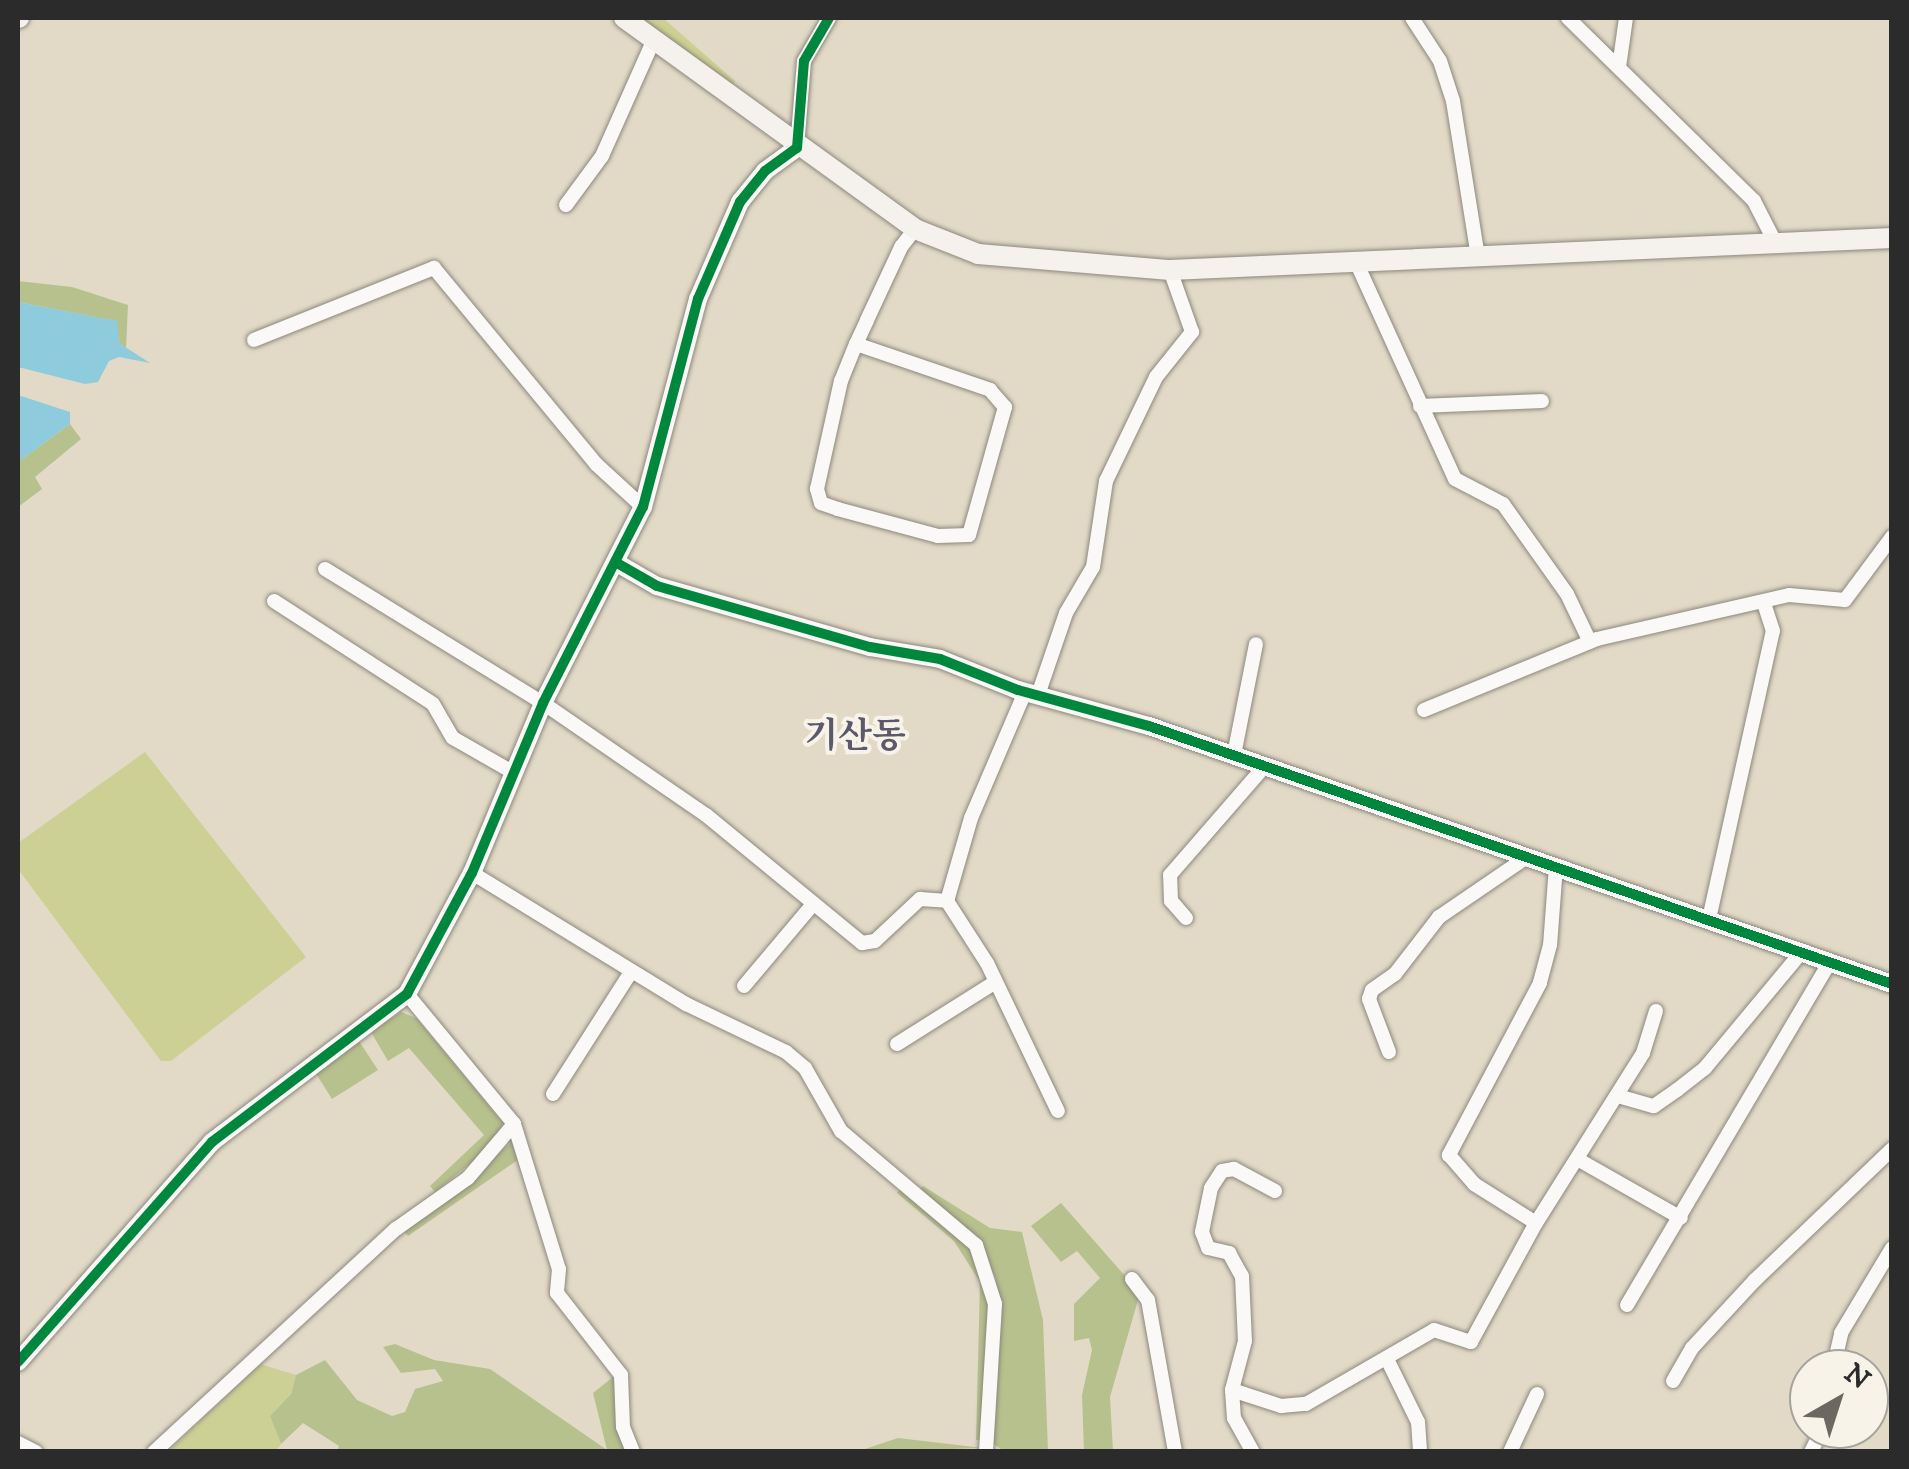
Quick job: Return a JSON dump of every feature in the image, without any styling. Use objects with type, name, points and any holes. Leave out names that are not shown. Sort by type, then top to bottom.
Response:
[{"type":"main road","points":[[624,18],[797,148],[915,228],[978,254],[1170,270],[1892,238]]},
{"type":"street","points":[[18,1362],[212,1142],[408,994],[472,873],[542,703],[617,563],[642,506],[698,299],[740,202],[765,171],[797,148],[804,62],[829,18]]},
{"type":"street","points":[[1412,18],[1440,61],[1453,101],[1478,257]]},
{"type":"street","points":[[1568,18],[1754,202],[1776,244]]},
{"type":"street","points":[[1619,67],[1626,18]]},
{"type":"street","points":[[566,204],[602,156],[654,39]]},
{"type":"street","points":[[856,344],[990,390],[1005,407],[969,534],[938,536],[821,503],[824,451],[856,344],[915,228]]},
{"type":"street","points":[[1358,264],[1455,479],[1504,504],[1566,594],[1590,642]]},
{"type":"street","points":[[254,340],[434,268],[596,464],[642,506]]},
{"type":"street","points":[[1058,1111],[994,983],[947,901],[970,818],[1066,613],[1093,566],[1106,482],[1156,376],[1192,332],[1170,270]]},
{"type":"street","points":[[1420,406],[1542,401]]},
{"type":"street","points":[[1424,710],[1590,642],[1789,594],[1845,600],[1892,537]]},
{"type":"street","points":[[617,563],[657,586],[870,647],[974,669],[1032,692],[1234,755],[1892,984]]},
{"type":"street","points":[[325,569],[542,703],[706,815],[862,943],[874,941],[920,899],[947,901]]},
{"type":"street","points":[[274,601],[433,704],[453,738],[514,772]]},
{"type":"street","points":[[1710,919],[1773,632],[1764,603]]},
{"type":"street","points":[[1234,755],[1256,644]]},
{"type":"street","points":[[1186,918],[1171,901],[1170,874],[1264,767]]},
{"type":"street","points":[[1390,1052],[1369,1000],[1372,990],[1394,974],[1439,917],[1527,856]]},
{"type":"street","points":[[1536,1222],[1474,1184],[1449,1155],[1540,983],[1550,946],[1556,866]]},
{"type":"street","points":[[472,873],[631,972],[786,1052],[804,1068],[841,1131],[976,1245],[996,1304],[986,1452]]},
{"type":"street","points":[[744,986],[813,904]]},
{"type":"street","points":[[1618,1096],[1654,1106],[1677,1090],[1705,1068],[1800,954]]},
{"type":"street","points":[[1628,1306],[1829,964]]},
{"type":"street","points":[[553,1094],[631,972]]},
{"type":"street","points":[[897,1044],[994,983]]},
{"type":"street","points":[[408,994],[514,1124],[559,1269],[556,1293],[621,1375],[623,1427],[633,1452]]},
{"type":"street","points":[[1232,1390],[1281,1406],[1306,1404],[1434,1330],[1471,1342],[1536,1222],[1618,1096],[1642,1053],[1656,1011]]},
{"type":"street","points":[[154,1452],[396,1230],[468,1178],[514,1124]]},
{"type":"street","points":[[1673,1381],[1692,1348],[1755,1280],[1892,1149]]},
{"type":"street","points":[[1579,1160],[1681,1218]]},
{"type":"street","points":[[1252,1452],[1234,1418],[1232,1390],[1245,1341],[1246,1300],[1236,1262],[1208,1248],[1202,1232],[1204,1210],[1222,1171],[1234,1169],[1275,1191]]},
{"type":"street","points":[[1837,1349],[1840,1332],[1892,1248]]},
{"type":"street","points":[[1132,1278],[1148,1300],[1175,1452]]},
{"type":"street","points":[[1387,1359],[1418,1422],[1420,1452]]},
{"type":"street","points":[[1510,1452],[1538,1394]]},
{"type":"street","points":[[18,1443],[36,1452]]},
{"type":"green space","points":[[634,18],[663,18],[735,81],[731,87]]},
{"type":"green space","points":[[18,281],[72,287],[128,305],[126,348],[119,343],[116,321],[18,302]]},
{"type":"green space","points":[[70,424],[81,439],[35,477],[42,489],[18,507],[18,462]]},
{"type":"green space","points":[[145,752],[306,957],[171,1061],[161,1061],[18,869],[18,843]]},
{"type":"green space","points":[[401,1012],[416,1018],[503,1123],[492,1146],[435,1192],[430,1186],[484,1135],[409,1048],[388,1061],[371,1032]]},
{"type":"green space","points":[[359,1041],[378,1070],[332,1099],[315,1072]]},
{"type":"green space","points":[[512,1142],[519,1159],[408,1236],[403,1230]]},
{"type":"green space","points":[[902,1185],[974,1250],[991,1309],[982,1440],[976,1440],[980,1282],[954,1241],[897,1193]]},
{"type":"green space","points":[[923,1186],[990,1228],[1022,1232],[1043,1320],[1048,1451],[1004,1451],[989,1441],[996,1279],[976,1239],[919,1190]]},
{"type":"green space","points":[[1061,1203],[1140,1293],[1110,1397],[1113,1451],[1084,1451],[1082,1395],[1092,1350],[1089,1338],[1074,1341],[1074,1304],[1100,1278],[1077,1251],[1061,1262],[1031,1226]]},
{"type":"green space","points":[[395,1344],[434,1360],[490,1369],[607,1450],[593,1393],[613,1377],[628,1451],[337,1451],[339,1446],[303,1423],[281,1444],[270,1416],[291,1394],[296,1375],[325,1360],[357,1400],[392,1416],[405,1412],[415,1389],[443,1381],[435,1369],[401,1373],[383,1347]]},
{"type":"green space","points":[[260,1364],[296,1375],[291,1394],[270,1416],[281,1444],[276,1451],[168,1452]]},
{"type":"green space","points":[[898,1438],[983,1448],[856,1452]]},
{"type":"water","points":[[18,302],[117,321],[119,343],[150,363],[119,357],[109,361],[98,382],[85,384],[18,367]]},
{"type":"water","points":[[18,395],[70,412],[70,424],[18,462]]},
{"type":"cycle path","points":[[18,1362],[212,1142],[407,994],[472,873],[543,703],[643,507],[698,299],[740,202],[765,171],[797,148],[804,61],[829,18]]},
{"type":"cycle path","points":[[617,563],[657,586],[870,647],[940,659],[1018,690],[1149,726],[1892,984]]},
{"type":"district","name":"기산동","points":[[855,737]]}]
